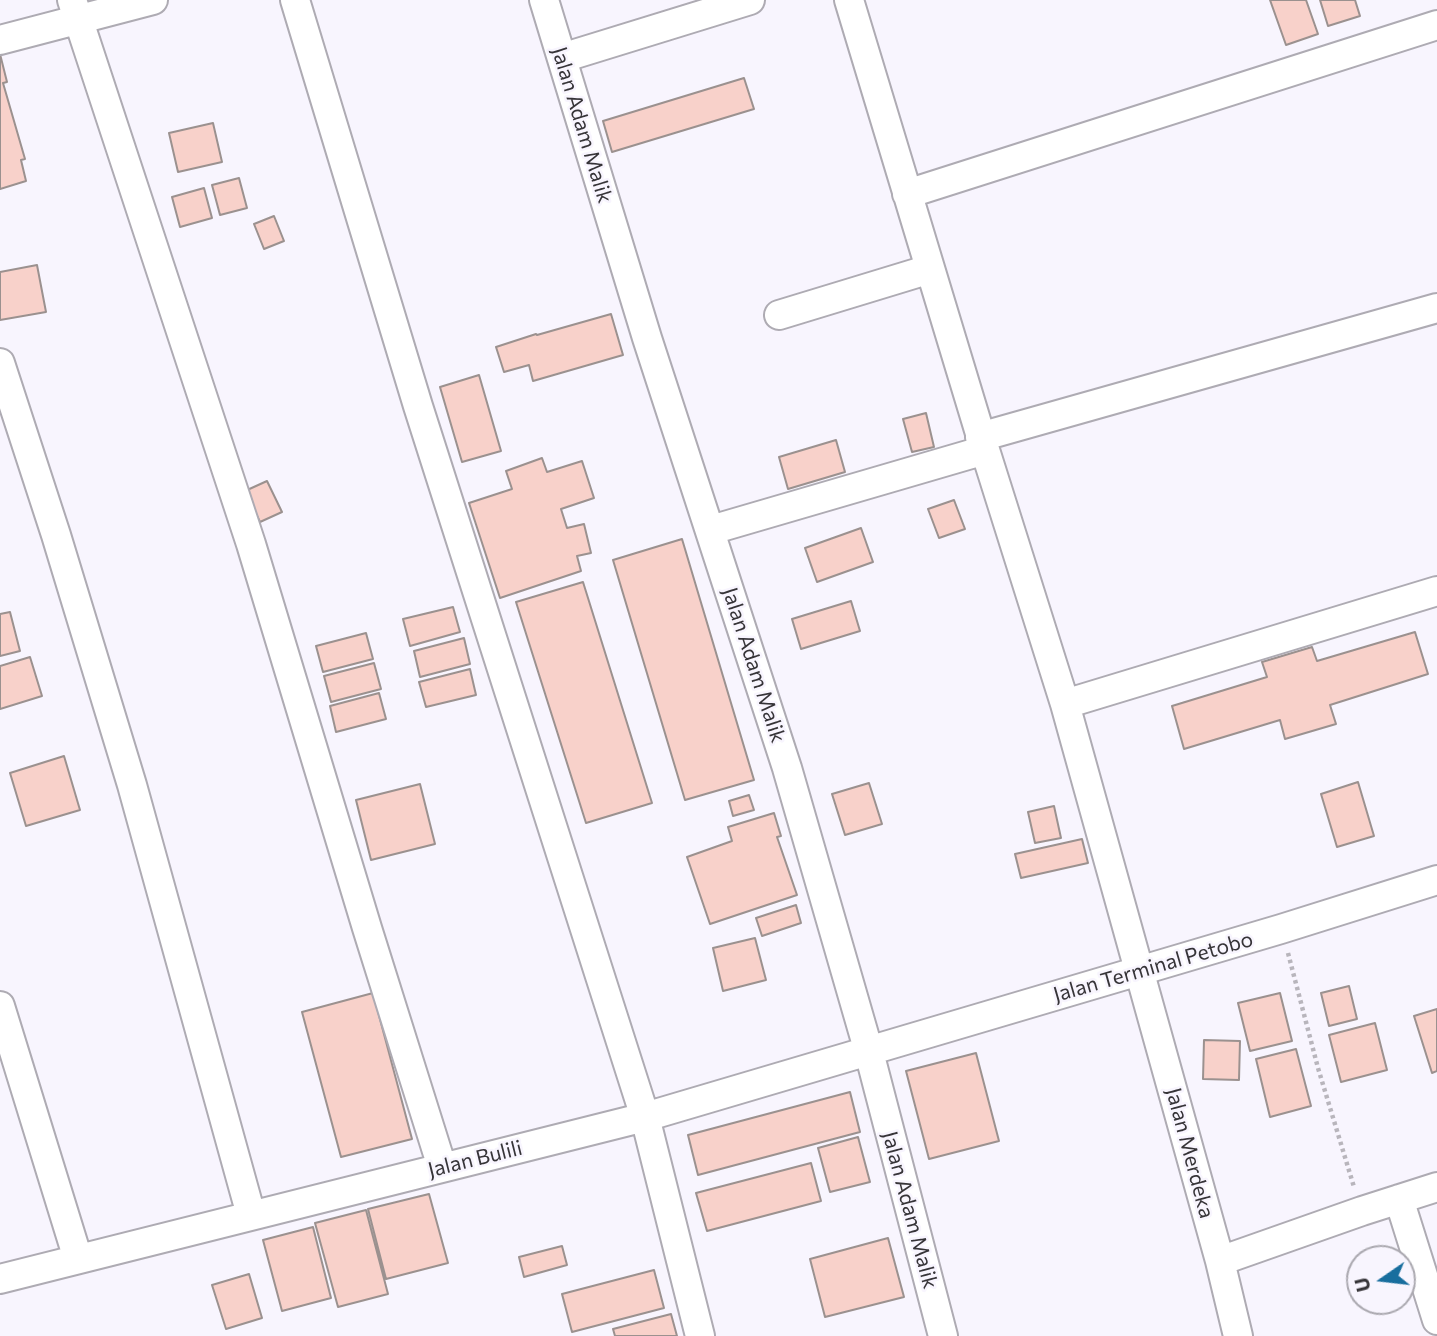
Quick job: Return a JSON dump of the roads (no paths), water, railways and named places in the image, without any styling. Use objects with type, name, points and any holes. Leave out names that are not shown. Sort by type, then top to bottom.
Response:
[{"type":"street","points":[[0,40],[76,10],[153,0]]},
{"type":"street","points":[[296,0],[418,406],[645,1117],[700,1336]]},
{"type":"street","name":"Jalan Adam Malik","points":[[544,0],[643,325],[787,768],[869,1052],[943,1336]]},
{"type":"street","points":[[562,58],[750,0]]},
{"type":"street","name":"Jalan Merdeka","points":[[849,0],[982,443],[1065,704],[1220,1261],[1238,1336]]},
{"type":"street","points":[[76,10],[250,544],[442,1167]]},
{"type":"street","points":[[907,194],[1437,25]]},
{"type":"street","points":[[779,315],[930,270]]},
{"type":"street","points":[[711,530],[982,443],[1437,308]]},
{"type":"street","points":[[0,363],[132,785],[251,1215]]},
{"type":"street","points":[[1065,704],[1437,591]]},
{"type":"street","name":"Jalan Terminal Petobo","points":[[869,1052],[1437,880]]},
{"type":"street","points":[[0,1006],[78,1259]]},
{"type":"street","name":"Jalan Bulili","points":[[0,1279],[645,1117],[869,1052]]},
{"type":"street","points":[[1220,1261],[1437,1187]]},
{"type":"street","points":[[1399,1199],[1437,1320]]}]
